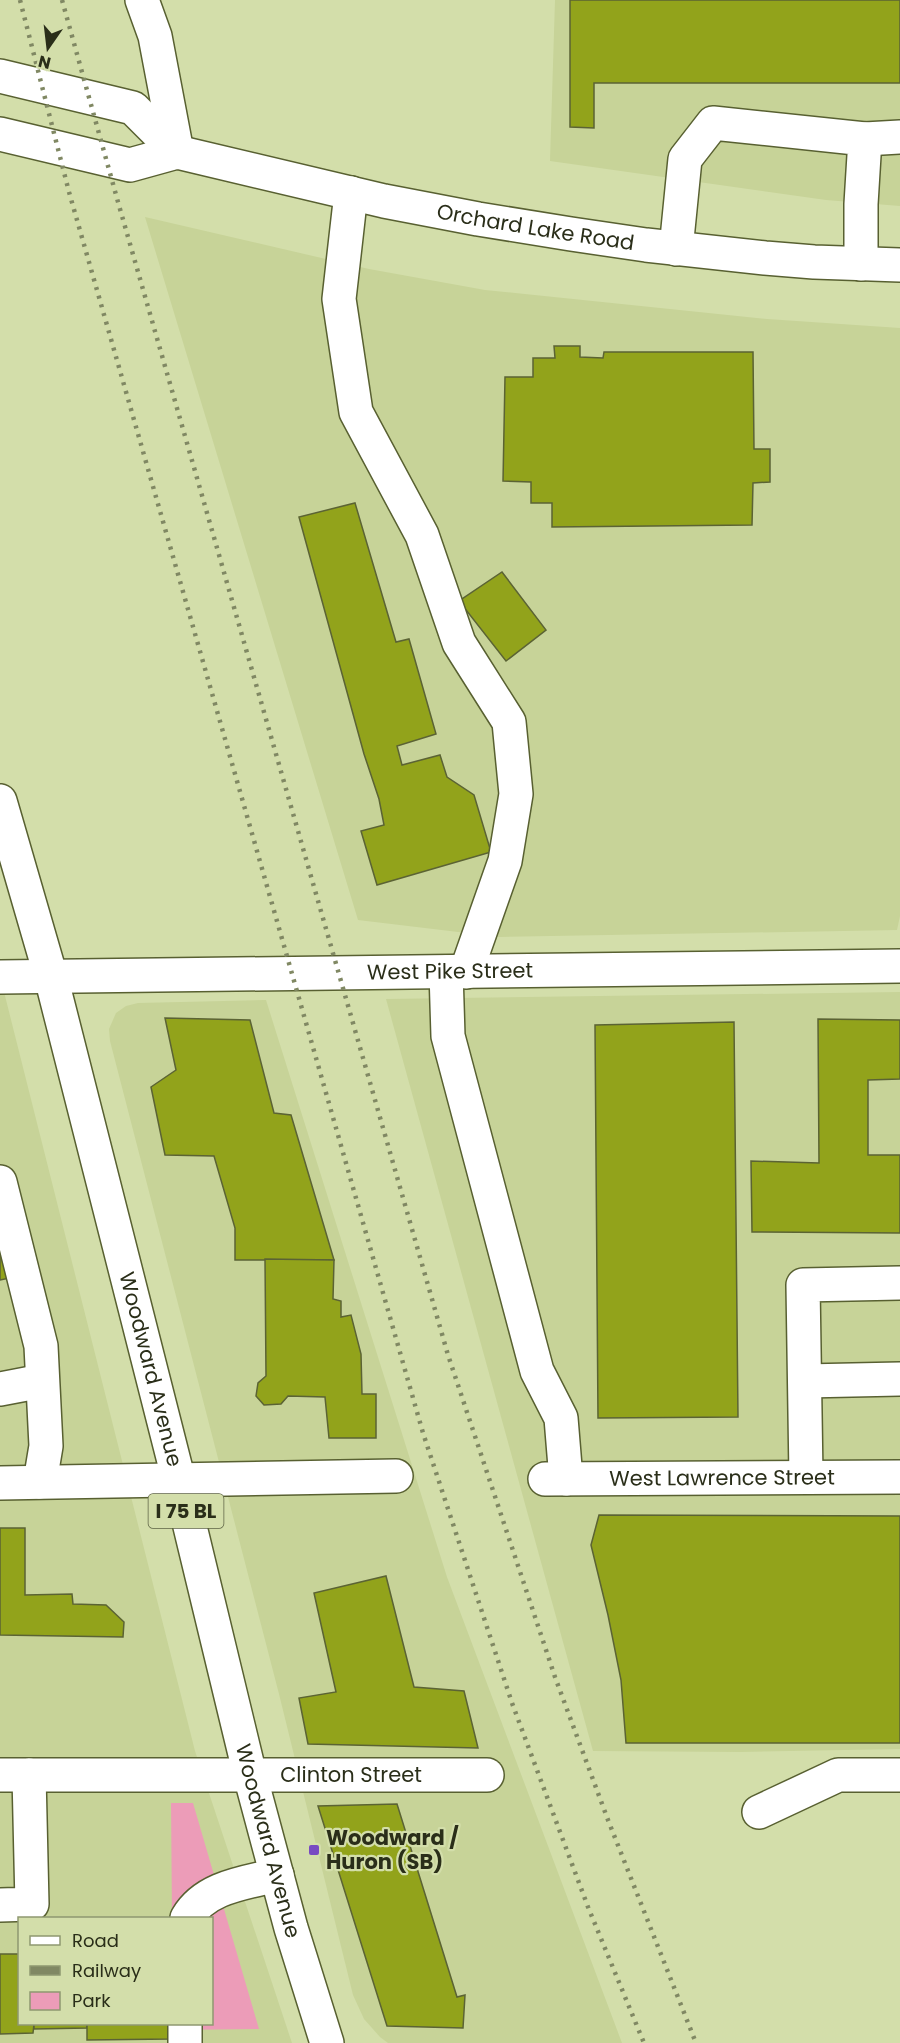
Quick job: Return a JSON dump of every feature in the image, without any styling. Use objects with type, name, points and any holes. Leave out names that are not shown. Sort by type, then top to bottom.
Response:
[{"type":"main road","points":[[142,0],[155,36],[177,152]]},
{"type":"main road","points":[[0,76],[133,108],[177,152]]},
{"type":"main road","points":[[676,249],[685,159],[713,123],[865,138],[900,138]]},
{"type":"main road","name":"Orchard Lake Road","points":[[0,134],[130,165],[177,152],[351,193],[478,219],[676,249],[765,258],[900,265]]},
{"type":"main road","points":[[861,264],[861,204],[865,138]]},
{"type":"main road","points":[[351,193],[339,299],[356,412],[422,535],[459,643],[509,722],[516,794],[505,861],[456,972]]},
{"type":"main road","name":"Woodward Avenue","points":[[0,801],[51,977],[179,1481],[250,1775],[291,1928],[327,2043]]},
{"type":"main road","name":"West Pike Street","points":[[0,977],[900,966]]},
{"type":"main road","name":"West Lawrence Street","points":[[456,972],[448,1036],[537,1371],[561,1418],[555,1479],[900,1477]]},
{"type":"main road","points":[[0,1182],[41,1346],[46,1446],[39,1482]]},
{"type":"main road","points":[[806,1478],[803,1285],[900,1283]]},
{"type":"main road","points":[[805,1381],[900,1379]]},
{"type":"main road","points":[[0,1389],[42,1381]]},
{"type":"main road","points":[[0,1483],[396,1476]]},
{"type":"main road","points":[[0,1905],[32,1904],[14,1775]]},
{"type":"main road","name":"Clinton Street","points":[[14,1775],[487,1775]]},
{"type":"main road","points":[[759,1812],[838,1775],[900,1775]]},
{"type":"main road","points":[[188,1917],[200,1901],[222,1889],[277,1875]]},
{"type":"main road","points":[[184,2025],[185,2043]]},
{"type":"shaded area","points":[[555,0],[900,0],[900,206],[826,200],[550,161]]},
{"type":"shaded area","points":[[145,217],[369,269],[485,290],[767,319],[900,328],[900,916],[897,930],[500,937],[358,920]]},
{"type":"shaded area","points":[[0,976],[195,1751],[292,2043],[0,2043]]},
{"type":"shaded area","points":[[900,992],[900,1749],[741,1752],[593,1751],[386,999]]},
{"type":"shaded area","points":[[266,1000],[447,1577],[622,2043],[388,2043],[364,2019],[353,1995],[279,1694],[110,1041],[109,1029],[116,1013],[126,1006],[138,1003]]},
{"type":"green space","points":[[171,1803],[193,1803],[259,2029],[172,2030],[172,2025],[213,2025],[213,1917],[172,1917]]},
{"type":"building","points":[[570,0],[900,0],[900,83],[594,83],[594,128],[570,127]]},
{"type":"building","points":[[554,346],[580,346],[580,357],[603,358],[604,352],[753,352],[754,449],[770,449],[770,482],[753,483],[752,525],[552,527],[552,503],[531,503],[531,482],[503,481],[505,377],[533,377],[533,358],[555,358]]},
{"type":"building","points":[[355,503],[396,642],[409,639],[436,734],[397,746],[402,765],[440,755],[447,777],[474,795],[491,852],[377,885],[361,831],[384,825],[379,799],[364,754],[299,517]]},
{"type":"building","points":[[502,572],[546,630],[506,661],[459,601]]},
{"type":"building","points":[[165,1018],[250,1020],[274,1113],[291,1115],[334,1260],[235,1260],[235,1228],[214,1156],[165,1155],[151,1087],[176,1070]]},
{"type":"building","points":[[818,1019],[900,1020],[900,1079],[868,1080],[868,1155],[900,1155],[900,1233],[752,1232],[751,1161],[819,1163]]},
{"type":"building","points":[[734,1022],[738,1417],[598,1418],[595,1025]]},
{"type":"building","points":[[0,1239],[10,1278],[0,1280]]},
{"type":"building","points":[[265,1259],[334,1260],[333,1299],[341,1301],[341,1317],[351,1315],[361,1354],[362,1394],[376,1394],[376,1438],[329,1438],[325,1397],[288,1396],[281,1404],[264,1405],[256,1396],[258,1383],[266,1376]]},
{"type":"building","points":[[599,1515],[900,1516],[900,1743],[626,1743],[621,1680],[591,1545]]},
{"type":"building","points":[[0,1528],[25,1528],[25,1595],[72,1594],[73,1604],[106,1605],[124,1622],[123,1637],[0,1635]]},
{"type":"building","points":[[386,1576],[414,1687],[464,1691],[478,1748],[308,1744],[299,1698],[336,1692],[314,1593]]},
{"type":"building","points":[[397,1804],[457,1997],[465,1995],[463,2028],[387,2026],[318,1806]]},
{"type":"building","points":[[0,1954],[18,1954],[18,2025],[34,2025],[33,2033],[0,2034]]},
{"type":"building","points":[[34,2025],[87,2025],[87,2028],[34,2029]]},
{"type":"building","points":[[87,2025],[169,2025],[170,2039],[87,2040]]},
{"type":"railway","points":[[20,0],[69,192],[423,1433],[512,1703],[588,1907],[644,2043]]},
{"type":"railway","points":[[62,0],[448,1355],[555,1677],[608,1820],[696,2043]]},
{"type":"place","name":"Woodward / Huron (SB)","points":[[314,1850]]}]
